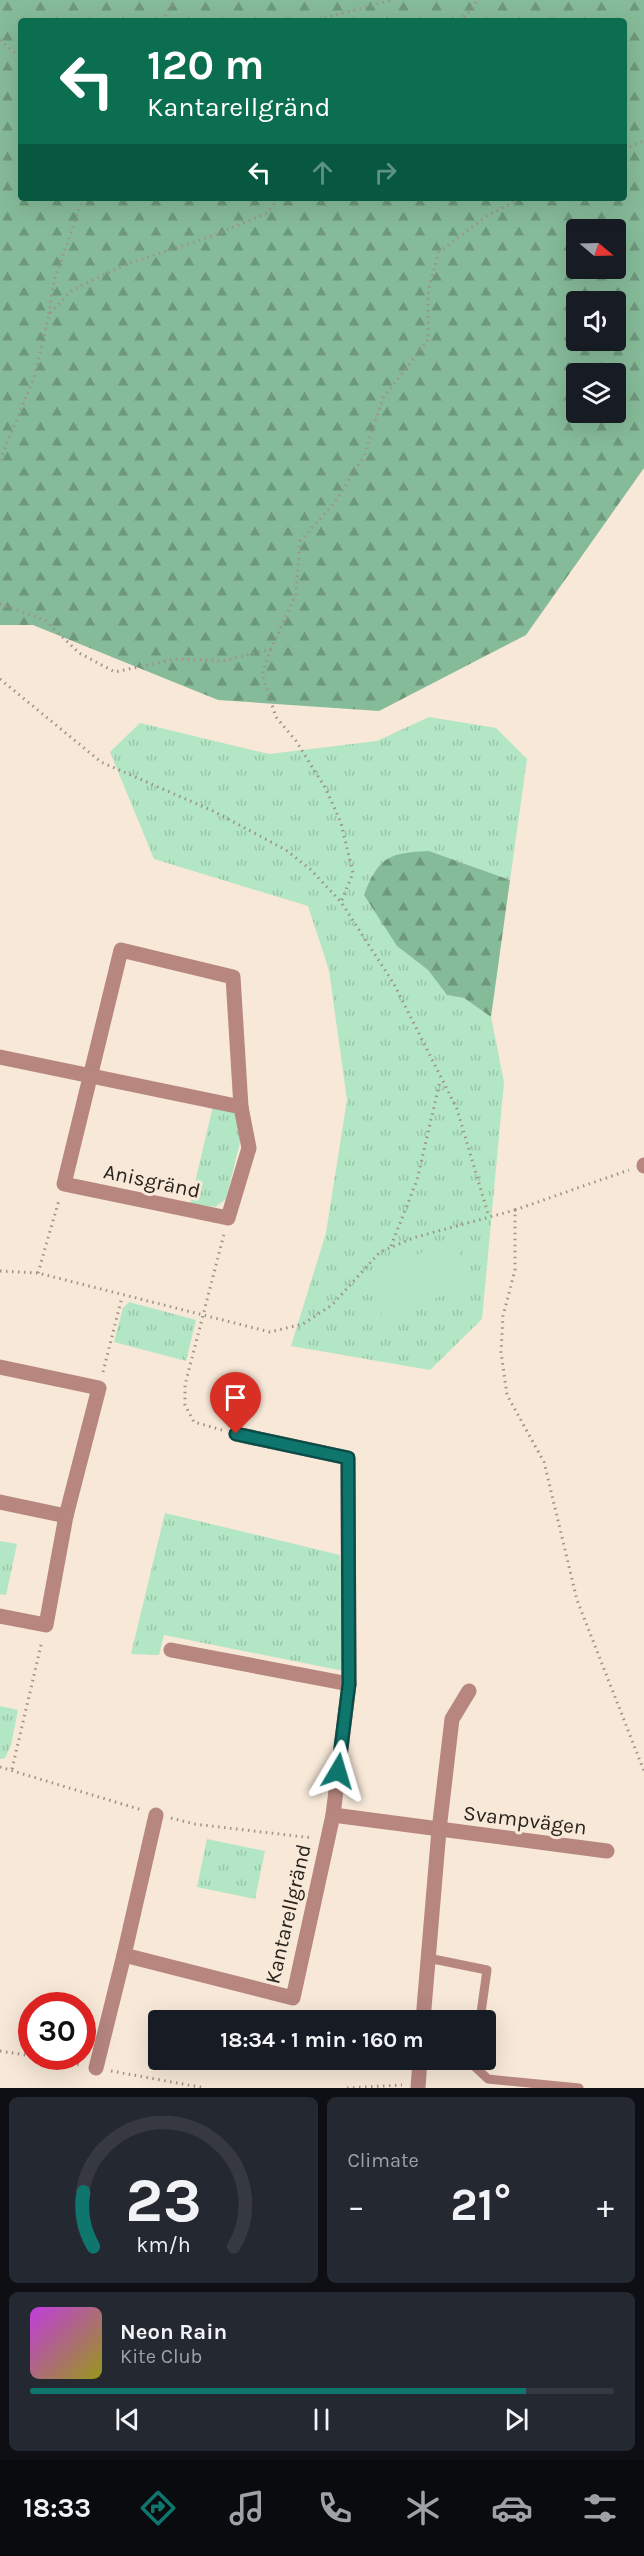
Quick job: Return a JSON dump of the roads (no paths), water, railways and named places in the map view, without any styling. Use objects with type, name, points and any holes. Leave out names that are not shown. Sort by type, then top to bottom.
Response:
[{"type":"street","points":[[0,1057],[91,1076],[241,1107],[233,977],[122,950],[91,1076]]},
{"type":"street","name":"Anisgränd","points":[[91,1076],[64,1184],[228,1218],[249,1148],[241,1107]]},
{"type":"street","points":[[0,1367],[99,1388],[66,1516],[46,1625],[0,1616]]},
{"type":"street","name":"Kantarellgränd","points":[[124,1955],[293,1998],[333,1815],[349,1684],[348,1458],[236,1434]]},
{"type":"street","points":[[0,1502],[66,1516]]},
{"type":"street","points":[[171,1650],[349,1684]]},
{"type":"street","name":"Svampvägen","points":[[424,2010],[439,1830],[452,1719],[469,1691]]},
{"type":"street","points":[[96,2068],[156,1815]]},
{"type":"street","points":[[333,1815],[439,1830]]},
{"type":"street","name":"Svampvägen","points":[[439,1830],[607,1851]]},
{"type":"street","points":[[418,2086],[419,2070]]},
{"type":"lane","points":[[428,1958],[487,1971],[481,2010]]},
{"type":"lane","points":[[478,2070],[488,2079],[579,2088]]}]
